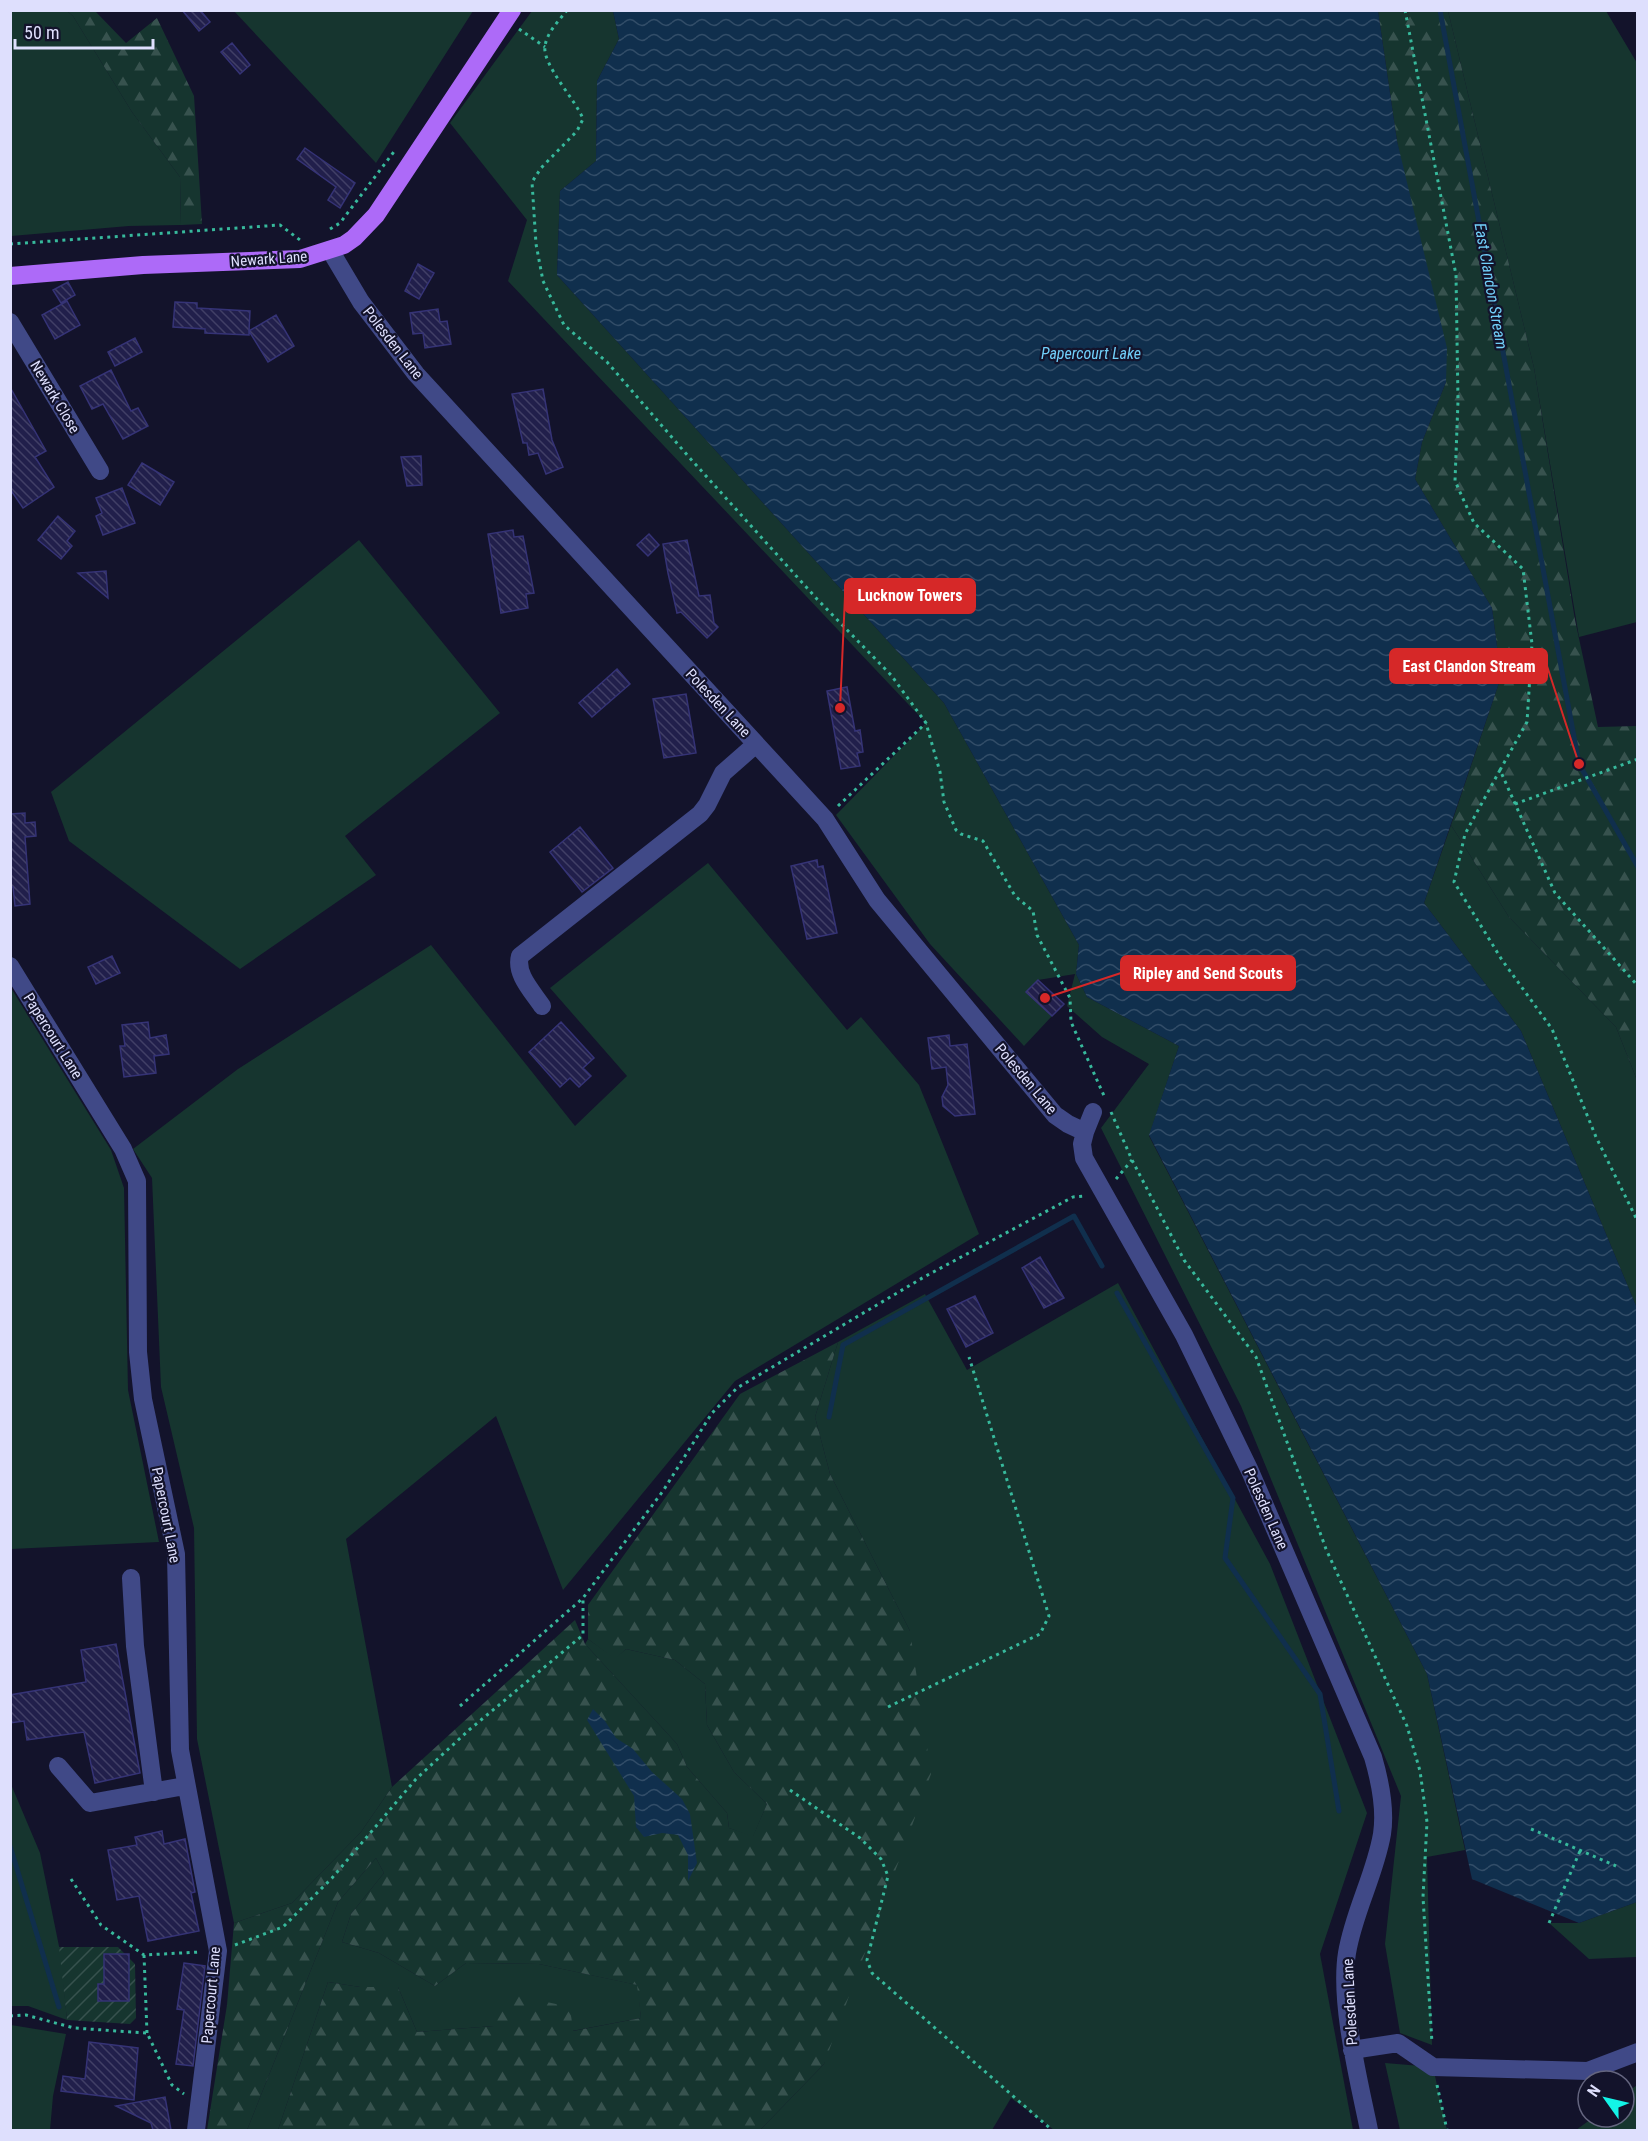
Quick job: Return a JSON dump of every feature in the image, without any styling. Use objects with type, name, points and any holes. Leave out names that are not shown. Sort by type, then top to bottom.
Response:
[{"type":"main road","name":"Newark Lane","points":[[10,276],[143,265],[300,259],[326,242],[354,238],[375,215],[509,15]]},
{"type":"street","name":"Polesden Lane","points":[[326,242],[361,302],[416,374],[825,819],[877,900],[1055,1114],[1068,1124],[1085,1131],[1082,1144],[1084,1158],[1184,1335],[1250,1471],[1373,1757],[1383,1805],[1382,1832],[1377,1857],[1356,1910],[1346,1955],[1352,2050],[1369,2130]]},
{"type":"street","name":"Newark Close","points":[[10,322],[100,471]]},
{"type":"street","points":[[542,1006],[520,973],[518,965],[520,956],[700,814],[707,805],[723,772],[756,744]]},
{"type":"street","name":"Papercourt Lane","points":[[10,966],[123,1149],[137,1181],[138,1352],[143,1399],[176,1554],[180,1750],[218,1951],[196,2130]]},
{"type":"street","points":[[1085,1131],[1093,1112]]},
{"type":"street","points":[[131,1578],[135,1646],[154,1792]]},
{"type":"street","points":[[58,1766],[90,1803],[185,1786]]},
{"type":"street","points":[[1352,2050],[1398,2043],[1433,2067],[1588,2071],[1638,2052]]},
{"type":"path","points":[[545,47],[550,32],[567,10]]},
{"type":"path","points":[[1405,10],[1456,275],[1458,401],[1455,481],[1474,523],[1522,569],[1532,644],[1527,722],[1465,834],[1454,882],[1502,960],[1552,1029],[1596,1137],[1638,1222]]},
{"type":"path","points":[[509,15],[545,47],[550,65],[584,119],[577,131],[541,168],[532,182],[536,244],[543,281],[564,325],[607,362],[817,599],[891,675],[927,723],[825,819]]},
{"type":"path","points":[[326,242],[398,146]]},
{"type":"path","points":[[10,244],[280,225],[306,245]]},
{"type":"path","points":[[1515,804],[1638,759]]},
{"type":"path","points":[[1500,770],[1555,893],[1638,986]]},
{"type":"path","points":[[460,1706],[583,1598],[663,1491],[712,1413],[737,1388],[924,1277],[1073,1197],[1105,1195],[1132,1160]]},
{"type":"path","points":[[888,1707],[1040,1634],[1049,1616],[969,1357]]},
{"type":"path","points":[[71,1879],[101,1925],[144,1954],[218,1951],[283,1927],[332,1878],[416,1779],[469,1730],[583,1635],[583,1598]]},
{"type":"path","points":[[790,1790],[860,1838],[881,1859],[888,1876],[867,1960],[872,1973],[1052,2130]]},
{"type":"path","points":[[1532,1829],[1616,1866]]},
{"type":"path","points":[[1549,1923],[1580,1851]]},
{"type":"path","points":[[144,1954],[147,2033],[172,2085],[199,2107]]},
{"type":"path","points":[[10,2016],[26,2015],[74,2028],[147,2033]]},
{"type":"green space","points":[[11,11],[67,11],[73,16],[132,112],[180,177],[181,225],[129,226],[11,236]]},
{"type":"green space","points":[[67,11],[95,11],[126,43],[157,18],[194,96],[202,224],[181,225],[180,177],[132,112],[73,16]]},
{"type":"green space","points":[[234,11],[473,11],[376,163]]},
{"type":"green space","points":[[532,11],[613,11],[619,39],[597,81],[596,161],[560,191],[557,275],[944,703],[1079,945],[1076,974],[1087,997],[1179,1046],[1149,1136],[1427,1674],[1465,1850],[1427,1857],[1432,2045],[1400,2033],[1385,1944],[1401,1796],[1241,1406],[1101,1128],[1149,1064],[1102,1037],[1067,1006],[1075,974],[1038,980],[1027,992],[1052,1016],[1024,1046],[930,944],[836,815],[926,723],[508,281],[527,220],[450,123]]},
{"type":"green space","points":[[1378,11],[1448,11],[1534,368],[1575,620],[1598,727],[1637,726],[1637,1080],[1616,1027],[1509,917],[1451,825],[1501,677],[1492,608],[1415,479],[1422,442],[1446,382],[1397,141]]},
{"type":"green space","points":[[1448,11],[1606,11],[1637,63],[1637,622],[1579,637],[1534,368]]},
{"type":"green space","points":[[359,540],[500,713],[345,836],[376,875],[240,969],[69,841],[51,792]]},
{"type":"green space","points":[[1451,825],[1509,917],[1616,1027],[1637,1080],[1637,1308],[1521,1031],[1424,903]]},
{"type":"green space","points":[[708,863],[847,1030],[861,1017],[919,1085],[979,1234],[735,1381],[563,1590],[496,1416],[346,1539],[392,1787],[361,1832],[292,1903],[234,1923],[197,1739],[194,1528],[161,1387],[152,1178],[133,1149],[238,1069],[431,945],[575,1126],[627,1076],[550,988]]},
{"type":"green space","points":[[11,988],[111,1150],[124,1188],[128,1390],[159,1542],[11,1549]]},
{"type":"green space","points":[[1118,1283],[1270,1564],[1367,1813],[1320,1954],[1353,2130],[1054,2130],[1011,2098],[992,2130],[760,2130],[824,2064],[910,1631],[830,1474],[815,1417],[838,1342],[925,1294],[967,1370]]},
{"type":"green space","points":[[838,1342],[815,1417],[830,1474],[910,1631],[931,1774],[824,2064],[760,2130],[278,2130],[328,1982],[360,1987],[398,1987],[417,2032],[494,2026],[504,1993],[570,2007],[573,2031],[641,2018],[637,1985],[539,1964],[466,1963],[435,1986],[379,1953],[342,1942],[351,1914],[384,1873],[376,1858],[338,1902],[247,2130],[207,2130],[227,2005],[234,1923],[292,1903],[361,1832],[392,1787],[575,1620],[585,1644],[677,1744],[687,1767],[727,1813],[729,1828],[753,1836],[767,1804],[734,1772],[707,1725],[705,1684],[675,1660],[626,1649],[615,1659],[588,1639],[588,1605],[740,1394]]},
{"type":"green space","points":[[588,1639],[615,1658],[626,1649],[675,1660],[705,1684],[707,1725],[734,1772],[767,1804],[753,1837],[729,1828],[727,1813],[687,1767],[677,1744],[585,1644]]},
{"type":"green space","points":[[10,1782],[40,1853],[61,1956],[67,2020],[28,2006],[11,2006]]},
{"type":"green space","points":[[376,1858],[384,1873],[351,1914],[342,1942],[379,1953],[435,1986],[466,1963],[539,1964],[638,1985],[641,2018],[572,2031],[494,2026],[417,2032],[398,1987],[360,1987],[328,1982],[278,2130],[247,2130],[338,1902]]},
{"type":"green space","points":[[1637,1902],[1637,1957],[1589,1959],[1549,1923],[1579,1923]]},
{"type":"green space","points":[[59,1947],[118,1947],[125,1954],[104,1954],[104,1984],[98,1984],[98,2001],[129,2001],[129,1958],[135,1964],[136,2018],[130,2024],[67,2020]]},
{"type":"green space","points":[[11,2025],[66,2034],[53,2096],[50,2130],[11,2130]]},
{"type":"green space","points":[[1385,2063],[1433,2067],[1447,2130],[1400,2130]]},
{"type":"green space","points":[[1636,2086],[1637,2130],[1576,2130],[1636,2129]]},
{"type":"water","name":"Papercourt Lake","points":[[613,11],[1378,11],[1397,141],[1447,348],[1446,382],[1422,442],[1415,479],[1492,608],[1501,677],[1424,903],[1521,1031],[1637,1308],[1637,1902],[1579,1923],[1472,1879],[1427,1674],[1149,1135],[1179,1046],[1087,997],[1076,974],[1079,945],[944,703],[557,275],[560,191],[596,161],[597,81],[619,39]]},
{"type":"water","points":[[593,1709],[605,1721],[616,1738],[633,1749],[652,1772],[682,1799],[690,1814],[697,1863],[688,1881],[688,1855],[678,1835],[662,1833],[644,1837],[636,1827],[634,1796],[587,1720]]},
{"type":"building","points":[[182,10],[200,10],[210,22],[199,31]]},
{"type":"building","points":[[232,43],[250,65],[240,74],[221,52]]},
{"type":"building","points":[[305,148],[355,183],[340,208],[328,200],[336,187],[297,159]]},
{"type":"building","points":[[418,264],[434,273],[419,299],[405,291]]},
{"type":"building","points":[[68,282],[75,295],[61,303],[53,290]]},
{"type":"building","points":[[67,301],[80,325],[55,339],[42,315]]},
{"type":"building","points":[[175,302],[197,303],[197,308],[250,311],[249,335],[205,333],[205,329],[173,327]]},
{"type":"building","points":[[438,309],[440,322],[447,321],[451,344],[425,348],[423,333],[413,334],[410,313]]},
{"type":"building","points":[[276,315],[294,346],[268,362],[249,331]]},
{"type":"building","points":[[135,338],[142,352],[115,366],[108,352]]},
{"type":"building","points":[[111,370],[131,411],[138,408],[148,426],[123,439],[103,404],[92,409],[80,386]]},
{"type":"building","points":[[10,387],[46,451],[35,457],[54,487],[23,508],[10,489]]},
{"type":"building","points":[[543,389],[552,440],[563,467],[546,474],[538,453],[529,455],[527,443],[523,443],[512,394]]},
{"type":"building","points":[[421,456],[422,485],[407,486],[401,457]]},
{"type":"building","points":[[142,463],[174,482],[160,505],[128,485]]},
{"type":"building","points":[[122,488],[135,523],[103,535],[96,516],[102,513],[96,498]]},
{"type":"building","points":[[58,516],[75,531],[67,541],[72,546],[61,559],[38,540]]},
{"type":"building","points":[[513,530],[514,537],[523,536],[534,593],[526,594],[528,608],[501,613],[488,534]]},
{"type":"building","points":[[649,534],[659,545],[648,556],[637,545]]},
{"type":"building","points":[[687,540],[699,596],[710,595],[714,623],[718,627],[707,638],[681,612],[677,613],[668,573],[663,544]]},
{"type":"building","points":[[106,571],[108,598],[78,573]]},
{"type":"building","points":[[617,669],[630,684],[592,717],[579,703]]},
{"type":"building","points":[[847,687],[855,731],[860,730],[863,752],[857,753],[860,766],[841,769],[827,691]]},
{"type":"building","points":[[686,694],[696,753],[664,758],[653,699]]},
{"type":"building","points":[[25,813],[25,823],[35,822],[36,836],[25,837],[30,904],[15,906],[13,887],[10,887],[10,814]]},
{"type":"building","points":[[580,827],[613,868],[582,892],[550,852]]},
{"type":"building","points":[[817,860],[818,867],[823,866],[837,933],[807,939],[791,866]]},
{"type":"building","points":[[112,956],[120,973],[96,984],[88,967]]},
{"type":"building","points":[[1038,980],[1064,1004],[1052,1016],[1026,992]]},
{"type":"building","points":[[148,1022],[150,1038],[166,1035],[169,1054],[154,1056],[156,1073],[124,1077],[120,1046],[125,1046],[122,1025]]},
{"type":"building","points":[[561,1022],[594,1058],[583,1068],[591,1076],[579,1087],[570,1078],[560,1087],[529,1052]]},
{"type":"building","points":[[949,1035],[950,1046],[967,1044],[975,1114],[955,1116],[943,1106],[942,1097],[948,1085],[946,1067],[932,1069],[928,1038]]},
{"type":"building","points":[[1040,1257],[1064,1298],[1044,1308],[1022,1268]]},
{"type":"building","points":[[975,1296],[993,1333],[966,1347],[947,1309]]},
{"type":"building","points":[[116,1644],[140,1773],[95,1783],[84,1732],[27,1740],[24,1721],[10,1723],[10,1695],[86,1682],[81,1650]]},
{"type":"building","points":[[162,1831],[164,1844],[185,1839],[195,1892],[191,1893],[199,1931],[148,1941],[139,1896],[117,1900],[108,1850],[137,1845],[135,1837]]},
{"type":"building","points":[[104,1954],[129,1954],[129,2001],[98,2001],[98,1984],[104,1984]]},
{"type":"building","points":[[184,1963],[205,1966],[193,2066],[176,2064],[184,2010],[177,2009]]},
{"type":"building","points":[[89,2042],[138,2048],[134,2100],[61,2091],[63,2076],[85,2079]]},
{"type":"building","points":[[165,2097],[171,2130],[153,2130],[151,2123],[116,2106]]},
{"type":"waterway","name":"East Clandon Stream","points":[[1440,10],[1579,764],[1638,867]]},
{"type":"waterway","points":[[829,1417],[843,1345],[1074,1216],[1102,1266]]},
{"type":"waterway","points":[[1117,1293],[1233,1498],[1225,1558],[1320,1694],[1339,1811]]},
{"type":"waterway","points":[[10,1846],[59,2007]]},
{"type":"place","name":"Lucknow Towers","points":[[840,708]]},
{"type":"place","name":"East Clandon Stream","points":[[1579,764]]},
{"type":"place","name":"Ripley and Send Scouts","points":[[1045,998]]}]
